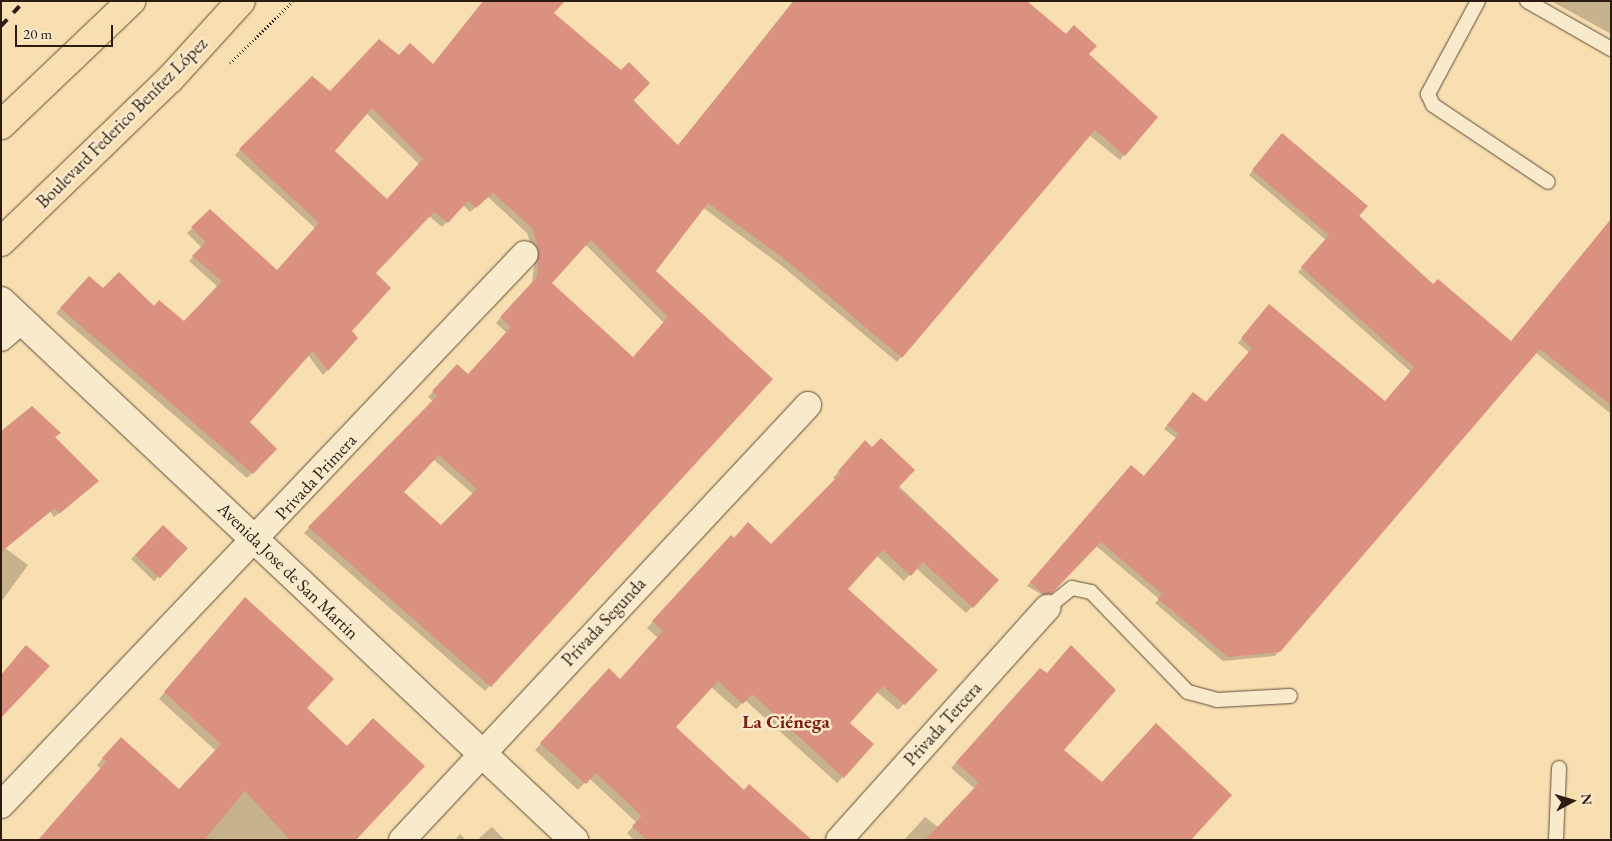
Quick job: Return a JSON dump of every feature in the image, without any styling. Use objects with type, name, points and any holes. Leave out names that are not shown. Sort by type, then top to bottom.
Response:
[{"type":"main road","points":[[8,113],[131,1]]},
{"type":"main road","name":"Boulevard Federico Benítez López","points":[[1,242],[170,79],[241,1]]},
{"type":"main road","name":"Avenida Jose de San Martin","points":[[1,301],[480,754],[574,840]]},
{"type":"street","name":"Privada Primera","points":[[1,805],[256,541],[526,254]]},
{"type":"street","points":[[1,338],[22,320]]},
{"type":"street","name":"Privada Segunda","points":[[402,840],[480,754],[808,405]]},
{"type":"street","name":"Privada Tercera","points":[[839,840],[1047,608]]},
{"type":"lane","points":[[1478,1],[1428,94],[1433,104],[1548,182]]},
{"type":"lane","points":[[1527,1],[1611,49]]},
{"type":"lane","points":[[1047,608],[1072,588],[1091,592],[1188,692],[1218,700],[1290,696]]},
{"type":"lane","points":[[1556,840],[1559,768]]},
{"type":"building","points":[[483,1],[565,1],[554,13],[621,70],[629,62],[650,83],[633,101],[678,145],[794,1],[1027,1],[1066,34],[1074,25],[1097,46],[1089,54],[1158,117],[1125,156],[1095,130],[902,358],[787,261],[708,203],[656,271],[773,379],[491,687],[308,527],[437,396],[432,391],[457,364],[468,374],[511,327],[500,317],[537,277],[539,250],[532,228],[493,193],[476,208],[468,201],[448,223],[434,212],[376,273],[391,288],[352,331],[358,338],[328,371],[313,351],[250,422],[277,449],[253,474],[60,308],[89,276],[103,288],[119,272],[154,306],[159,300],[184,321],[222,281],[192,256],[206,242],[191,227],[210,209],[277,270],[319,223],[239,149],[312,76],[330,91],[379,39],[399,55],[410,43],[433,64]],"holes":[[[372,108],[423,159],[387,199],[335,151]],[[591,240],[668,317],[633,357],[552,283]],[[439,455],[477,489],[441,525],[404,492]]]},
{"type":"building","points":[[1282,133],[1368,206],[1359,216],[1433,284],[1438,279],[1511,341],[1611,219],[1611,405],[1540,349],[1280,652],[1228,657],[1158,599],[1162,594],[1101,542],[1051,594],[1043,594],[1030,582],[1131,465],[1144,476],[1179,434],[1167,425],[1193,392],[1206,402],[1252,348],[1241,338],[1269,304],[1385,401],[1414,367],[1301,267],[1329,235],[1252,170]]},
{"type":"building","points":[[32,406],[61,433],[55,437],[99,481],[59,514],[55,508],[1,552],[1,431]]},
{"type":"building","points":[[881,438],[915,470],[898,488],[999,580],[973,608],[923,562],[911,576],[883,550],[848,589],[938,670],[905,705],[883,686],[850,723],[874,744],[844,778],[752,694],[743,704],[718,681],[676,727],[744,790],[749,784],[812,840],[647,840],[632,826],[642,816],[596,773],[586,784],[540,743],[609,668],[620,679],[663,631],[652,621],[731,535],[734,538],[748,522],[771,544],[841,473],[838,471],[865,440],[872,447]]},
{"type":"building","points":[[163,525],[188,548],[160,578],[135,555]]},
{"type":"building","points":[[245,597],[334,679],[307,708],[347,746],[373,718],[425,766],[356,840],[290,840],[245,791],[204,840],[38,840],[106,762],[102,758],[121,737],[179,789],[221,744],[164,692]]},
{"type":"building","points":[[26,645],[50,666],[1,718],[1,675]]},
{"type":"building","points":[[1071,645],[1116,690],[1064,750],[1102,782],[1156,723],[1232,795],[1191,840],[925,840],[979,783],[956,762],[1040,668],[1047,673]]},
{"type":"railway","points":[[1,26],[24,1]]},
{"type":"district","name":"La Ciénega","points":[[786,722]]}]
